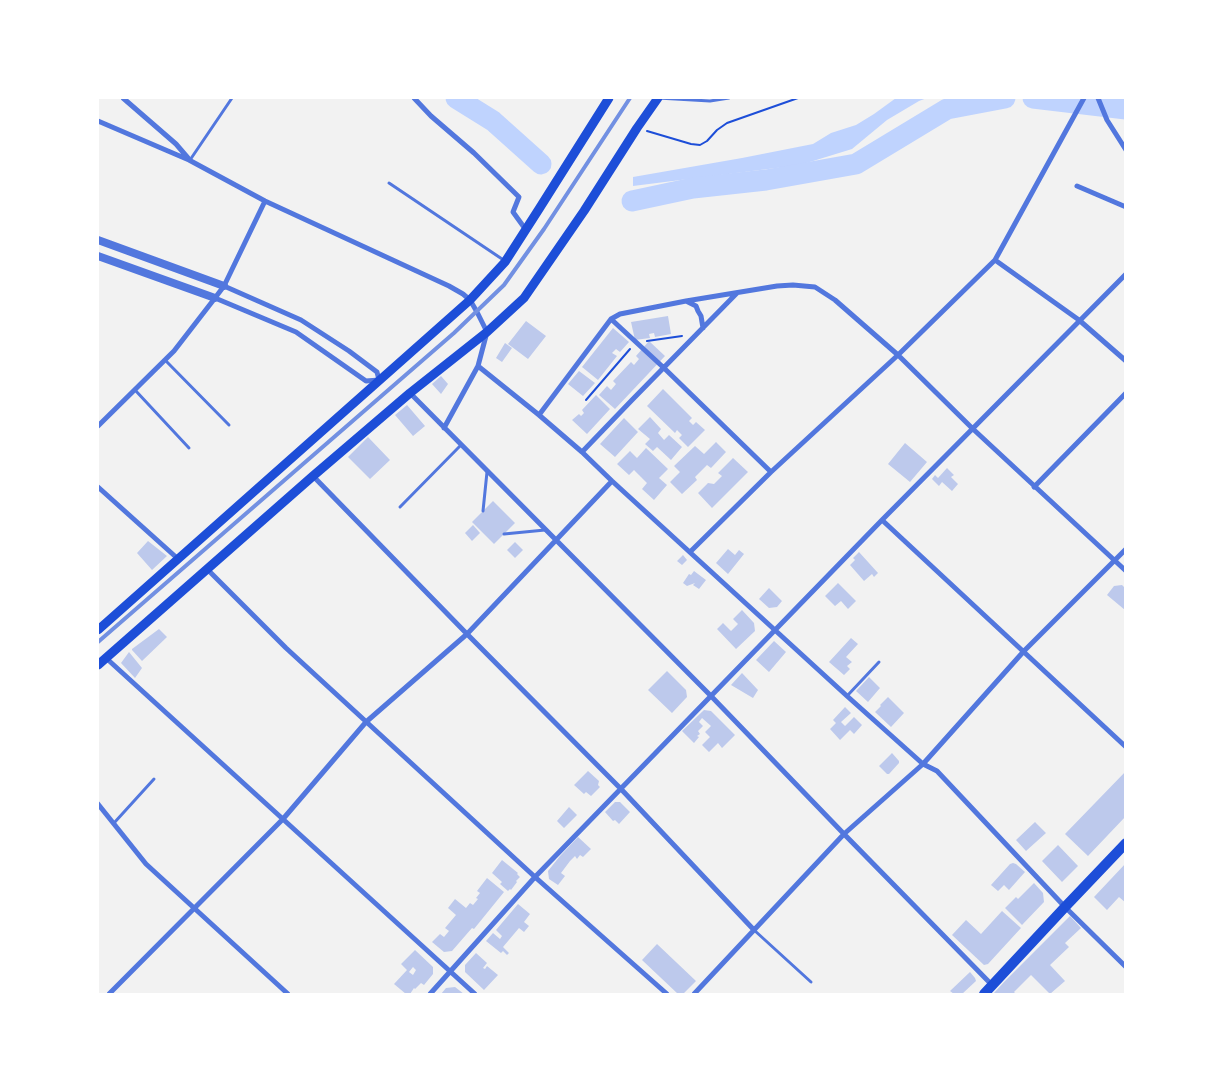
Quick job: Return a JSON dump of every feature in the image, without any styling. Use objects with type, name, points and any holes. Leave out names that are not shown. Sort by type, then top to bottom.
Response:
[{"type":"highway","points":[[984,994],[1126,844]]},
{"type":"main road","points":[[98,630],[366,391],[378,376],[389,372],[470,300],[505,262],[609,98]]},
{"type":"main road","points":[[98,665],[313,476],[524,298],[658,98]]},
{"type":"street","points":[[123,98],[176,144],[190,160]]},
{"type":"street","points":[[414,98],[519,197],[513,212],[526,230]]},
{"type":"street","points":[[690,552],[771,472],[898,355],[996,260],[1084,98]]},
{"type":"street","points":[[1098,98],[1107,120],[1126,150]]},
{"type":"street","points":[[98,121],[190,160],[266,202],[449,286],[470,300],[486,332],[478,366],[444,428]]},
{"type":"street","points":[[1077,186],[1126,207]]},
{"type":"street","points":[[98,426],[174,351],[224,286],[266,202]]},
{"type":"street","points":[[98,240],[224,286],[301,320],[349,351],[378,376],[366,381]]},
{"type":"street","points":[[98,256],[215,298],[296,332],[366,381]]},
{"type":"street","points":[[996,260],[1079,320],[1126,361]]},
{"type":"street","points":[[430,994],[535,877],[882,520],[1126,274]]},
{"type":"street","points":[[539,415],[611,319],[620,314],[738,292],[793,285],[815,287],[835,300],[898,355],[972,429],[1126,571]]},
{"type":"street","points":[[582,452],[738,292]]},
{"type":"street","points":[[686,301],[698,310],[703,328]]},
{"type":"street","points":[[611,319],[771,472]]},
{"type":"street","points":[[478,366],[582,452],[847,696],[923,764],[937,771],[1065,907],[1126,967]]},
{"type":"street","points":[[366,381],[366,391]]},
{"type":"street","points":[[410,393],[711,696],[992,985]]},
{"type":"street","points":[[1034,487],[1126,393]]},
{"type":"street","points":[[313,476],[621,789],[754,930]]},
{"type":"street","points":[[109,994],[283,819],[366,722],[467,634],[612,481]]},
{"type":"street","points":[[98,487],[177,558]]},
{"type":"street","points":[[882,520],[1126,747]]},
{"type":"street","points":[[694,994],[844,834],[923,764],[1024,651],[1126,549]]},
{"type":"street","points":[[207,569],[286,648],[366,722],[535,877],[667,994]]},
{"type":"street","points":[[106,658],[475,994]]},
{"type":"street","points":[[98,804],[146,864],[286,994]]},
{"type":"lane","points":[[190,160],[232,98]]},
{"type":"lane","points":[[658,98],[710,101],[729,98]]},
{"type":"lane","points":[[389,183],[505,262]]},
{"type":"lane","points":[[165,360],[229,425]]},
{"type":"lane","points":[[135,390],[189,448]]},
{"type":"lane","points":[[400,507],[461,445]]},
{"type":"lane","points":[[483,511],[487,471]]},
{"type":"lane","points":[[504,534],[545,530]]},
{"type":"lane","points":[[847,696],[879,662]]},
{"type":"lane","points":[[114,824],[154,779]]},
{"type":"lane","points":[[754,930],[811,982]]},
{"type":"path","points":[[637,128],[700,145],[727,123],[798,98]]},
{"type":"path","points":[[644,341],[696,334]]},
{"type":"path","points":[[586,400],[629,350]]},
{"type":"water","points":[[896,98],[927,98],[887,120],[852,149],[800,165],[633,186],[633,177],[813,144],[831,133],[856,125]]},
{"type":"building","points":[[668,316],[671,334],[655,337],[654,333],[649,334],[650,338],[635,340],[631,322]]},
{"type":"building","points":[[526,321],[546,336],[528,359],[508,344]]},
{"type":"building","points":[[613,328],[629,342],[620,352],[616,349],[612,353],[617,356],[598,380],[582,367]]},
{"type":"building","points":[[649,341],[665,356],[615,409],[599,395],[607,386],[611,390],[616,384],[613,381],[631,362],[634,365],[639,359],[636,356]]},
{"type":"building","points":[[505,343],[512,348],[502,362],[496,358]]},
{"type":"building","points":[[579,371],[595,383],[583,396],[568,384]]},
{"type":"building","points":[[441,376],[448,384],[441,394],[432,384]]},
{"type":"building","points":[[663,389],[692,418],[689,421],[693,425],[696,422],[705,430],[688,447],[679,438],[682,435],[677,430],[675,433],[647,406]]},
{"type":"building","points":[[596,395],[610,409],[587,434],[572,420],[579,414],[581,416],[584,413],[582,410]]},
{"type":"building","points":[[407,405],[425,426],[413,436],[395,415]]},
{"type":"building","points":[[650,417],[661,429],[658,433],[664,440],[669,435],[682,447],[671,460],[657,447],[653,451],[645,444],[650,439],[638,429]]},
{"type":"building","points":[[624,418],[638,432],[615,457],[600,444]]},
{"type":"building","points":[[368,437],[390,460],[370,479],[348,457]]},
{"type":"building","points":[[716,442],[726,452],[711,468],[707,465],[695,477],[697,480],[682,494],[670,482],[680,472],[674,466],[695,446],[704,454]]},
{"type":"building","points":[[905,443],[927,462],[910,482],[888,464]]},
{"type":"building","points":[[646,448],[668,469],[659,478],[667,485],[654,500],[642,489],[647,483],[634,470],[629,475],[617,464],[630,451],[637,458]]},
{"type":"building","points":[[733,458],[748,472],[712,508],[698,493],[708,483],[714,484],[722,476],[718,473]]},
{"type":"building","points":[[947,468],[954,475],[951,477],[958,484],[952,491],[942,482],[939,486],[932,479],[935,475],[938,478]]},
{"type":"building","points":[[493,501],[515,523],[494,544],[472,522]]},
{"type":"building","points":[[473,525],[480,533],[472,541],[465,533]]},
{"type":"building","points":[[148,541],[167,556],[152,570],[137,553]]},
{"type":"building","points":[[515,542],[523,550],[515,558],[507,550]]},
{"type":"building","points":[[728,549],[735,555],[739,550],[744,554],[728,574],[716,563]]},
{"type":"building","points":[[859,552],[878,573],[874,577],[872,574],[864,581],[850,565],[855,560],[853,558]]},
{"type":"building","points":[[683,555],[687,560],[682,565],[677,561]]},
{"type":"building","points":[[694,571],[706,580],[699,589],[693,585],[695,583],[687,586],[683,583],[689,574],[691,575]]},
{"type":"building","points":[[838,583],[856,601],[848,609],[841,601],[835,606],[825,596]]},
{"type":"building","points":[[1122,585],[1126,589],[1125,610],[1107,595],[1114,586]]},
{"type":"building","points":[[769,588],[782,601],[777,607],[769,608],[759,599]]},
{"type":"building","points":[[742,610],[754,623],[755,631],[736,649],[717,629],[723,623],[731,631],[738,624],[733,619]]},
{"type":"building","points":[[159,629],[167,637],[142,661],[132,649]]},
{"type":"building","points":[[851,638],[858,644],[846,657],[852,662],[847,666],[850,669],[844,675],[829,662]]},
{"type":"building","points":[[774,641],[786,652],[769,672],[756,660]]},
{"type":"building","points":[[129,652],[142,668],[135,678],[121,663]]},
{"type":"building","points":[[667,671],[686,690],[687,697],[672,713],[648,690]]},
{"type":"building","points":[[742,673],[758,690],[753,698],[731,685]]},
{"type":"building","points":[[869,677],[880,688],[868,702],[856,691]]},
{"type":"building","points":[[888,697],[904,713],[891,727],[875,712]]},
{"type":"building","points":[[845,707],[851,713],[841,722],[845,726],[854,717],[862,725],[854,734],[850,730],[840,740],[830,729],[836,723],[833,720]]},
{"type":"building","points":[[704,710],[711,711],[735,735],[722,748],[718,743],[709,752],[702,745],[710,737],[705,732],[711,726],[702,718],[699,722],[703,726],[698,731],[700,734],[697,736],[699,737],[694,743],[682,731]]},
{"type":"building","points":[[892,753],[899,763],[887,774],[879,766]]},
{"type":"building","points":[[588,771],[599,781],[598,785],[600,787],[591,796],[586,792],[584,794],[574,785]]},
{"type":"building","points":[[1126,771],[1126,816],[1088,856],[1065,834]]},
{"type":"building","points":[[615,802],[620,802],[630,812],[619,824],[615,820],[613,821],[605,812]]},
{"type":"building","points":[[569,807],[577,815],[564,828],[557,821]]},
{"type":"building","points":[[1035,822],[1046,833],[1026,851],[1016,840]]},
{"type":"building","points":[[578,837],[591,849],[583,857],[580,855],[577,859],[575,856],[570,861],[561,873],[565,876],[558,885],[549,879],[548,871]]},
{"type":"building","points":[[1058,845],[1078,866],[1062,882],[1042,861]]},
{"type":"building","points":[[502,860],[518,873],[520,877],[511,890],[508,891],[492,873]]},
{"type":"building","points":[[1013,863],[1025,872],[1009,890],[1004,885],[998,891],[991,885]]},
{"type":"building","points":[[1126,863],[1126,903],[1119,897],[1107,910],[1094,897]]},
{"type":"building","points":[[487,878],[504,892],[474,929],[472,928],[452,951],[444,952],[432,942],[440,934],[444,937],[449,931],[445,928],[456,915],[448,908],[455,899],[466,908],[470,903],[473,905],[480,893],[477,891]]},
{"type":"building","points":[[1034,883],[1043,893],[1044,902],[1022,925],[1005,908],[1016,897],[1018,899]]},
{"type":"building","points":[[518,904],[530,914],[524,922],[529,926],[524,932],[519,928],[503,947],[509,953],[507,955],[503,951],[501,953],[486,941],[493,933],[500,939],[502,936],[496,930]]},
{"type":"building","points":[[1002,911],[1021,928],[988,964],[984,965],[952,935],[966,920],[981,934]]},
{"type":"building","points":[[1070,916],[1081,928],[1065,943],[1069,947],[1050,965],[1065,981],[1050,994],[1031,975],[1014,992],[1016,994],[993,994],[1004,982]]},
{"type":"building","points":[[657,944],[696,981],[683,994],[678,994],[642,960]]},
{"type":"building","points":[[415,950],[433,967],[433,974],[424,985],[421,983],[410,994],[406,994],[394,984],[407,970],[401,964]],"holes":[[[413,967],[416,970],[413,975],[409,972]]]},
{"type":"building","points":[[476,953],[487,963],[483,968],[485,969],[487,966],[498,975],[484,990],[465,972],[465,965]]},
{"type":"building","points":[[970,972],[976,981],[962,994],[954,994],[950,991]]},
{"type":"building","points":[[455,987],[464,994],[441,994],[446,988]]},
{"type":"waterway","points":[[456,98],[493,121],[541,164]]},
{"type":"waterway","points":[[632,201],[693,188],[766,180],[856,164],[947,109],[1005,98]]},
{"type":"waterway","points":[[1033,98],[1126,109]]},
{"type":"railway","points":[[98,642],[454,333],[504,285],[544,229],[630,98]]}]
